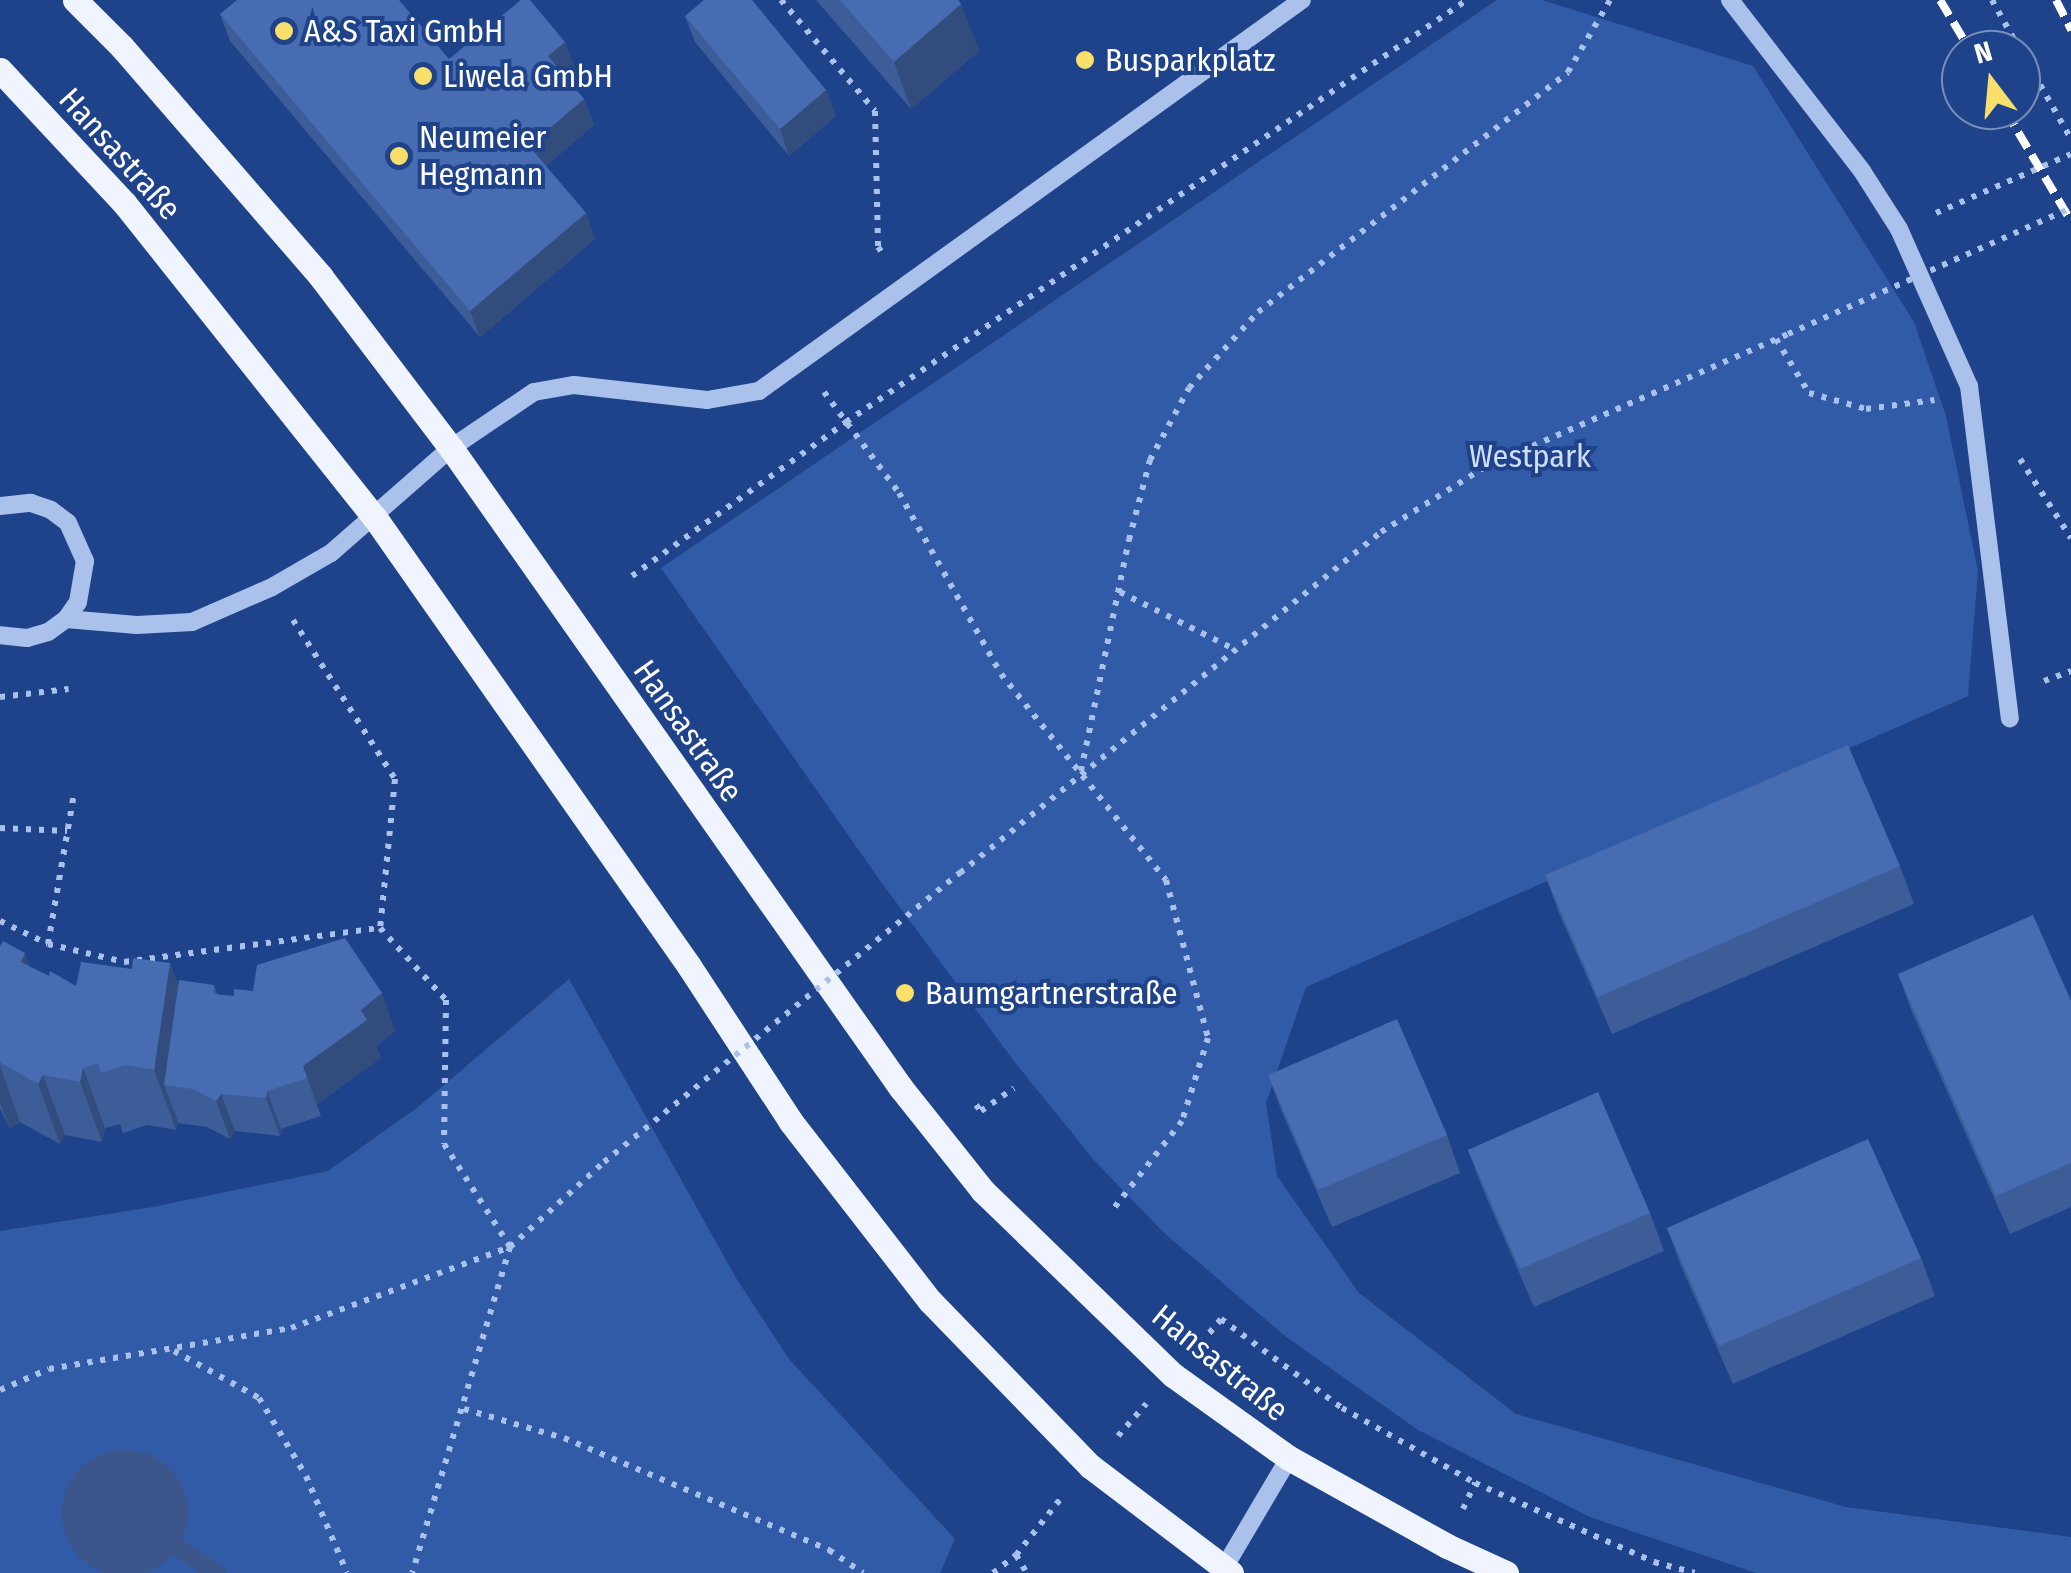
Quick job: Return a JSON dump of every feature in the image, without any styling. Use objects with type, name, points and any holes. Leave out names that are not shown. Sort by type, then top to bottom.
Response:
[{"type":"main road","name":"Hansastraße","points":[[76,0],[122,47],[322,277],[452,448],[901,1088],[983,1191],[1172,1375],[1288,1458]]},
{"type":"main road","name":"Hansastraße","points":[[0,70],[126,204],[375,518],[862,1218],[930,1301],[1090,1466],[1222,1572]]},
{"type":"main road","points":[[1288,1458],[1447,1546],[1506,1573]]},
{"type":"street","points":[[66,619],[137,625],[192,622],[272,587],[331,553],[452,448],[534,392],[574,385],[708,400],[760,391],[1302,0]]},
{"type":"street","points":[[1730,0],[1862,171],[1898,229],[1969,386],[2010,718]]},
{"type":"street","points":[[0,506],[31,504],[51,510],[68,523],[80,540],[85,582],[66,619],[48,632],[27,638],[0,635]]},
{"type":"street","points":[[1222,1572],[1288,1458]]},
{"type":"path","points":[[781,0],[875,111],[878,247]]},
{"type":"path","points":[[632,576],[846,422],[1467,0]]},
{"type":"path","points":[[1080,772],[1150,460],[1190,388],[1258,312],[1568,72],[1610,0]]},
{"type":"path","points":[[1992,0],[2009,30]]},
{"type":"path","points":[[2041,86],[2071,139]]},
{"type":"path","points":[[1968,199],[2071,154]]},
{"type":"path","points":[[0,1390],[49,1369],[174,1351],[291,1328],[510,1247],[604,1162],[1080,772],[1381,532],[1485,466],[2071,208]]},
{"type":"path","points":[[1776,340],[1809,392],[1866,410],[1926,404],[1969,386]]},
{"type":"path","points":[[800,362],[899,493],[1001,674],[1166,880],[1208,1038],[1182,1121],[1111,1212]]},
{"type":"path","points":[[272,587],[395,779],[380,928],[446,1000],[444,1144],[510,1247],[412,1573]]},
{"type":"path","points":[[1120,592],[1234,649]]},
{"type":"path","points":[[0,697],[69,689]]},
{"type":"path","points":[[48,944],[74,793]]},
{"type":"path","points":[[0,828],[68,832]]},
{"type":"path","points":[[0,921],[48,944],[124,962],[380,928]]},
{"type":"path","points":[[970,1098],[981,1111],[1014,1088]]},
{"type":"path","points":[[1201,1343],[1222,1319],[1342,1408],[1475,1483],[1654,1562],[1695,1573]]},
{"type":"path","points":[[174,1351],[259,1398],[306,1476],[347,1573]]},
{"type":"path","points":[[1114,1440],[1144,1407]]},
{"type":"path","points":[[464,1410],[564,1438],[828,1550],[863,1573]]},
{"type":"path","points":[[992,1573],[1016,1556],[1064,1495]]},
{"type":"path","points":[[1016,1556],[1027,1573]]},
{"type":"green space","name":"Westpark","points":[[1497,0],[1542,0],[1753,66],[1914,322],[1946,416],[1978,571],[1968,696],[1306,987],[1266,1103],[1277,1176],[1359,1293],[1516,1414],[1846,1507],[2071,1537],[2071,1573],[1756,1573],[1590,1517],[1418,1430],[1285,1336],[1163,1232],[1094,1160],[1017,1065],[881,882],[661,568]]},
{"type":"green space","points":[[569,979],[736,1278],[789,1359],[955,1539],[940,1573],[0,1573],[0,1231],[153,1207],[328,1171],[418,1107]]},
{"type":"shaded area","points":[[125,1450],[149,1455],[170,1468],[183,1489],[188,1513],[183,1537],[170,1558],[149,1571],[125,1576],[101,1571],[80,1558],[67,1537],[62,1513],[67,1489],[80,1468],[101,1455]]},
{"type":"building","points":[[237,0],[399,0],[449,59],[521,0],[530,0],[565,42],[548,56],[584,99],[529,146],[586,213],[470,311],[220,14]]},
{"type":"building","points":[[704,0],[752,0],[826,90],[780,129],[685,16]]},
{"type":"building","points":[[840,0],[958,0],[961,4],[894,62]]},
{"type":"building","points":[[1848,745],[1900,866],[1598,997],[1545,875]]},
{"type":"building","points":[[2033,915],[2071,1001],[2071,1163],[1996,1196],[1898,974]]},
{"type":"building","points":[[345,938],[382,993],[361,1010],[367,1020],[303,1066],[307,1078],[267,1091],[266,1098],[221,1094],[216,1101],[193,1089],[164,1085],[179,980],[214,985],[213,994],[234,996],[234,989],[253,991],[257,965]]},
{"type":"building","points":[[3,941],[25,953],[21,962],[49,976],[50,971],[76,986],[81,962],[132,969],[133,958],[170,963],[154,1070],[125,1065],[101,1073],[98,1063],[83,1068],[80,1082],[43,1075],[38,1084],[0,1062]]},
{"type":"building","points":[[1397,1019],[1447,1135],[1318,1190],[1268,1075]]},
{"type":"building","points":[[1598,1092],[1650,1213],[1520,1269],[1468,1150]]},
{"type":"building","points":[[1868,1139],[1921,1258],[1719,1346],[1667,1228]]},
{"type":"waterway","points":[[159,1535],[217,1573]]},
{"type":"railway","points":[[1940,0],[1958,30]]},
{"type":"railway","points":[[2056,0],[2071,30]]},
{"type":"railway","points":[[2017,130],[2071,221]]},
{"type":"place","name":"A&S Taxi GmbH","points":[[284,31]]},
{"type":"place","name":"Busparkplatz","points":[[1085,60]]},
{"type":"place","name":"Liwela GmbH","points":[[423,76]]},
{"type":"place","name":"Neumeier Heg‍mann","points":[[399,156]]},
{"type":"place","name":"Baumgartnerstraße","points":[[905,993]]}]
